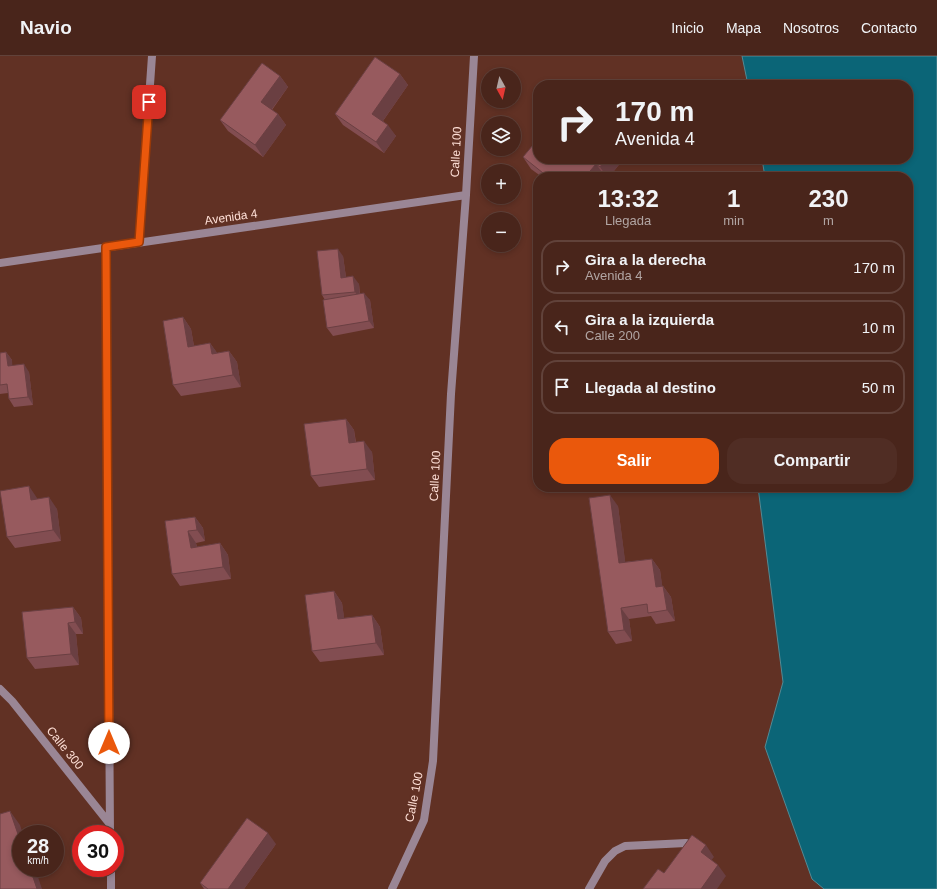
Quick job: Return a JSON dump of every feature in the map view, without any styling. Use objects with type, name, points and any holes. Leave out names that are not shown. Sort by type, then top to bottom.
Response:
[{"type":"street","points":[[139,242],[152,56]]},
{"type":"street","name":"Calle 100","points":[[392,889],[424,820],[433,761],[452,394],[474,56]]},
{"type":"street","name":"Avenida 4","points":[[0,262],[466,195]]},
{"type":"street","points":[[106,247],[109,823]]},
{"type":"street","name":"Calle 300","points":[[0,689],[12,701],[109,823]]},
{"type":"street","points":[[589,889],[605,861],[615,851],[625,846],[686,843]]},
{"type":"street","points":[[111,877],[111,889]]},
{"type":"water","points":[[742,56],[937,56],[937,889],[824,889],[812,879],[765,747],[783,682],[759,492],[913,492],[913,172],[764,172],[763,164],[913,164],[913,80],[747,80]]},
{"type":"building","points":[[375,57],[400,74],[372,114],[388,125],[376,142],[335,114]]},
{"type":"building","points":[[262,63],[280,76],[261,102],[278,114],[255,145],[220,120]]},
{"type":"building","points":[[533,145],[533,164],[596,164],[589,172],[542,172],[523,157]]},
{"type":"building","points":[[338,249],[341,278],[353,276],[355,292],[322,295],[317,251]]},
{"type":"building","points":[[364,293],[369,321],[327,328],[323,300]]},
{"type":"building","points":[[183,317],[188,347],[210,343],[212,354],[229,351],[233,375],[173,385],[163,321]]},
{"type":"building","points":[[6,352],[8,366],[24,364],[28,397],[9,399],[7,384],[0,385],[0,353]]},
{"type":"building","points":[[346,419],[349,443],[364,441],[367,469],[311,476],[304,424]]},
{"type":"building","points":[[29,486],[31,500],[49,497],[53,530],[7,537],[0,491]]},
{"type":"building","points":[[610,495],[619,563],[652,559],[656,587],[663,586],[667,610],[648,613],[647,604],[621,608],[624,630],[608,632],[589,498]]},
{"type":"building","points":[[195,517],[197,530],[188,531],[191,548],[220,543],[223,567],[172,574],[165,521]]},
{"type":"building","points":[[334,591],[338,619],[372,615],[376,643],[312,651],[305,595]]},
{"type":"building","points":[[73,607],[75,622],[68,623],[71,654],[27,658],[22,612]]},
{"type":"building","points":[[10,811],[15,825],[12,825],[12,877],[33,877],[37,889],[0,889],[0,814]]},
{"type":"building","points":[[247,818],[268,833],[228,889],[208,889],[200,883]]},
{"type":"building","points":[[692,835],[706,845],[701,852],[718,865],[701,889],[643,889],[658,869],[664,873]]},
{"type":"route","points":[[109,743],[106,247],[139,242],[149,102]]}]
